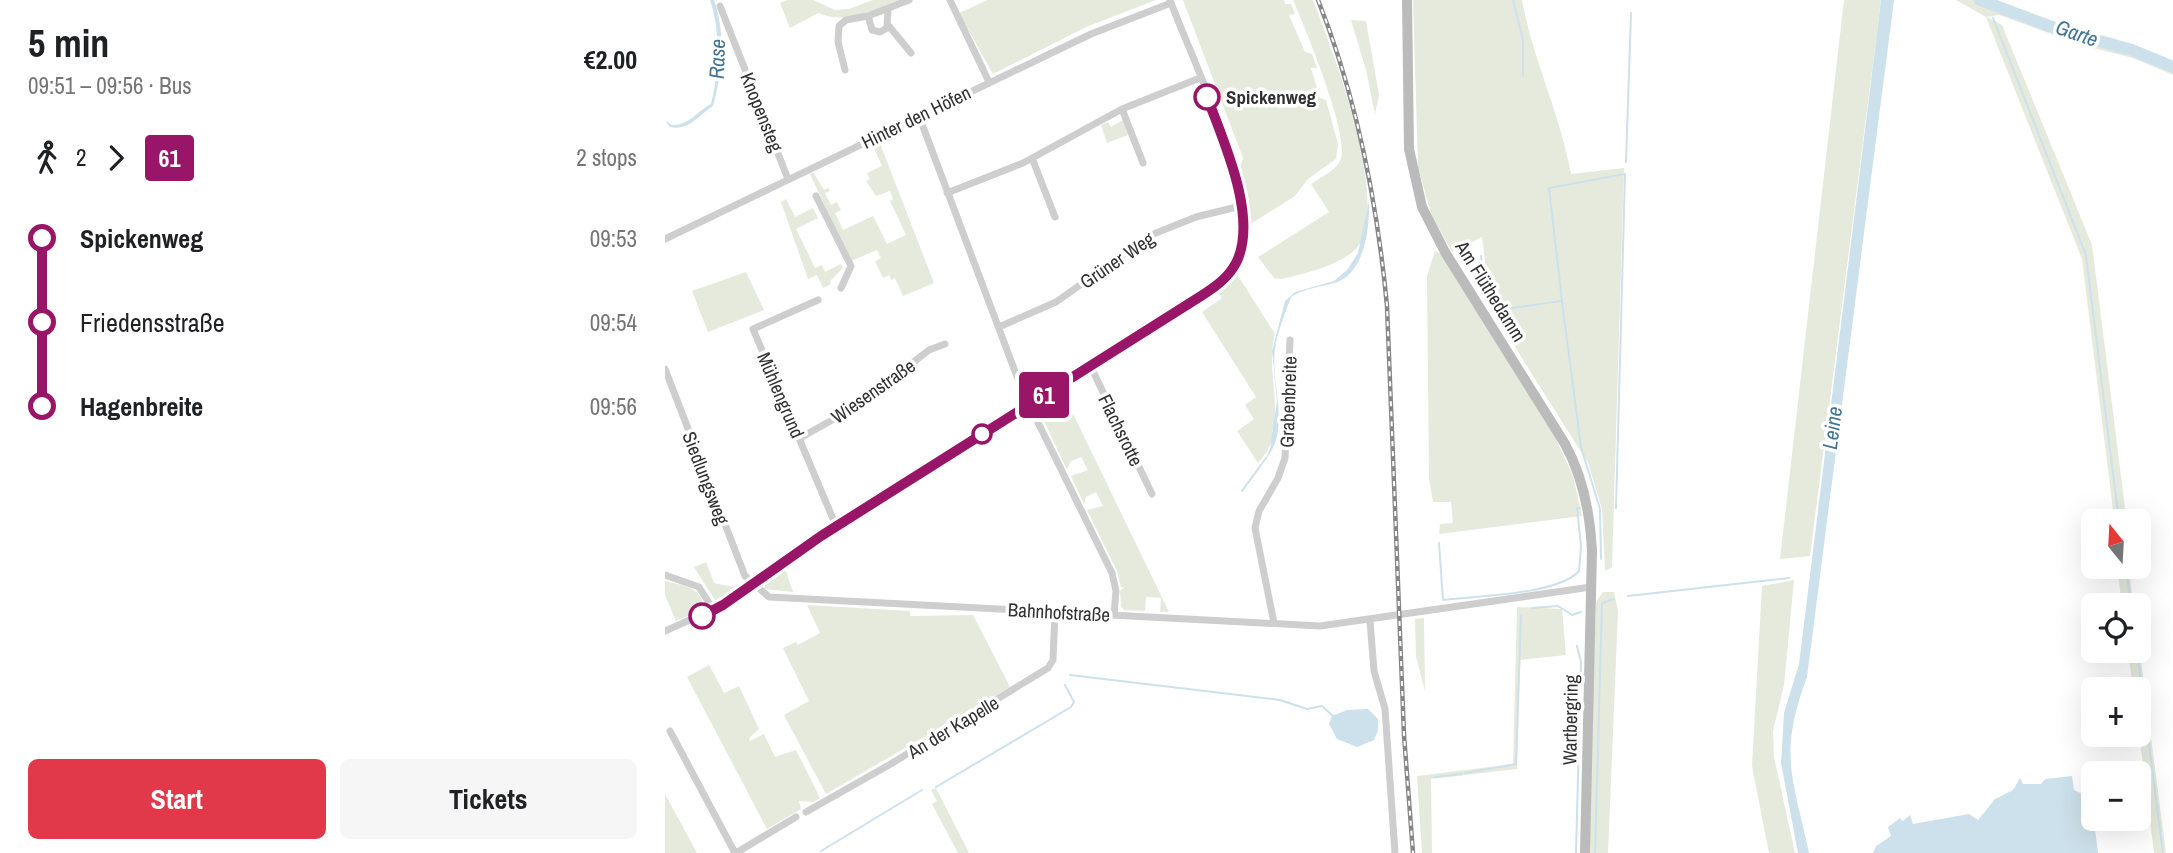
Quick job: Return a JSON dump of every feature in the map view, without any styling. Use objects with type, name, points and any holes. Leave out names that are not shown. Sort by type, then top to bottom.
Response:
[{"type":"main road","name":"Am Flüthedamm","points":[[1407,0],[1409,149],[1422,207],[1445,252],[1548,414],[1576,466],[1590,519],[1591,587]]},
{"type":"main road","name":"Wartbergring","points":[[1585,853],[1591,587]]},
{"type":"street","points":[[845,70],[838,42],[839,26],[846,20],[868,16],[909,0]]},
{"type":"street","points":[[950,0],[989,82]]},
{"type":"street","points":[[665,631],[713,611],[837,526],[1226,276],[1241,247],[1241,206],[1230,159],[1170,1]]},
{"type":"street","name":"Hinter den Höfen","points":[[665,239],[989,82],[1091,34],[1170,1]]},
{"type":"street","name":"Knopensteg","points":[[720,6],[788,179]]},
{"type":"street","points":[[888,9],[888,25],[911,53]]},
{"type":"street","points":[[868,16],[869,26],[875,32],[882,32],[888,25]]},
{"type":"street","points":[[947,193],[1033,158],[1122,109],[1200,78]]},
{"type":"street","points":[[1122,109],[1143,163]]},
{"type":"street","points":[[919,116],[1030,404],[1112,573],[1116,590],[1114,615]]},
{"type":"street","points":[[1033,158],[1055,217]]},
{"type":"street","points":[[816,196],[851,266],[841,288]]},
{"type":"street","name":"Grüner Weg","points":[[999,327],[1056,302],[1151,235],[1196,217],[1241,206]]},
{"type":"street","name":"Mühlengrund","points":[[818,300],[753,329],[837,526]]},
{"type":"street","name":"Grabenbreite","points":[[1274,623],[1255,528],[1261,505],[1279,478],[1286,458],[1290,340]]},
{"type":"street","name":"Wiesenstraße","points":[[800,438],[865,400],[929,350],[945,344]]},
{"type":"street","name":"Flachsrotte","points":[[1090,365],[1153,494]]},
{"type":"street","name":"Siedlungsweg","points":[[665,369],[707,484],[745,576],[752,584]]},
{"type":"street","points":[[665,575],[699,587],[713,611]]},
{"type":"street","name":"Bahnhofstraße","points":[[752,584],[764,596],[771,597],[1320,626],[1370,621],[1591,587]]},
{"type":"street","name":"An der Kapelle","points":[[806,812],[1027,684],[1048,668],[1053,660],[1055,612]]},
{"type":"street","points":[[1370,621],[1374,671],[1385,709],[1395,853]]},
{"type":"street","points":[[670,731],[736,853],[796,817]]},
{"type":"shaded area","points":[[787,0],[813,0],[835,10],[849,9],[873,0],[899,0],[849,17],[839,18],[818,13],[790,28],[780,3]]},
{"type":"shaded area","points":[[988,0],[1156,0],[1086,27],[993,74],[959,13]]},
{"type":"shaded area","points":[[1183,0],[1284,0],[1285,4],[1291,4],[1295,14],[1289,15],[1305,52],[1312,54],[1317,68],[1311,68],[1320,98],[1326,100],[1338,144],[1336,159],[1308,179],[1295,196],[1252,223],[1249,223],[1239,170],[1243,158]]},
{"type":"shaded area","points":[[1293,0],[1313,0],[1332,52],[1354,120],[1362,155],[1367,188],[1367,217],[1362,240],[1348,255],[1327,266],[1282,279],[1274,278],[1258,257],[1329,212],[1311,184],[1338,165],[1342,149],[1325,82]]},
{"type":"shaded area","points":[[1413,0],[1522,0],[1571,174],[1624,168],[1612,567],[1605,571],[1602,509],[1588,463],[1491,309],[1482,237],[1452,252],[1432,216],[1418,168]]},
{"type":"shaded area","points":[[1844,0],[1881,0],[1810,556],[1780,559]]},
{"type":"shaded area","points":[[1956,0],[1993,0],[2173,62],[2173,75],[2133,58],[2085,46],[1999,15],[1987,17],[2002,25],[2092,245],[2125,509],[2113,509],[2082,259],[1986,17]]},
{"type":"shaded area","points":[[1351,20],[1366,21],[1379,95],[1375,114],[1366,70]]},
{"type":"shaded area","points":[[1123,120],[1128,135],[1107,143],[1101,125],[1108,122],[1111,127]]},
{"type":"shaded area","points":[[879,141],[934,283],[903,296],[895,278],[891,280],[889,275],[883,278],[875,261],[881,258],[877,250],[851,261],[810,174],[813,172],[824,190],[828,188],[830,191],[825,193],[831,205],[837,202],[841,210],[835,213],[843,230],[873,216],[887,244],[906,235],[890,201],[893,199],[890,191],[876,196],[866,181],[870,179],[867,173],[882,166],[872,144]]},
{"type":"shaded area","points":[[786,199],[795,217],[813,208],[818,218],[796,229],[815,268],[822,265],[825,272],[841,264],[843,268],[830,281],[831,284],[823,288],[817,275],[808,279],[781,202]]},
{"type":"shaded area","points":[[1435,251],[1443,255],[1556,439],[1573,476],[1582,516],[1439,534],[1440,524],[1453,523],[1451,502],[1433,502],[1429,479],[1427,276]]},
{"type":"shaded area","points":[[746,272],[764,310],[708,332],[692,291]]},
{"type":"shaded area","points":[[1237,274],[1275,334],[1272,350],[1275,401],[1273,434],[1268,449],[1258,463],[1237,431],[1254,419],[1245,405],[1256,397],[1202,312],[1222,298],[1218,292]]},
{"type":"shaded area","points":[[1062,391],[1169,612],[1160,612],[1161,598],[1146,597],[1145,611],[1124,610],[1121,606],[1120,591],[1124,587],[1121,587],[1117,571],[1087,510],[1103,506],[1096,492],[1086,497],[1084,504],[1071,476],[1088,470],[1081,457],[1071,461],[1067,470],[1039,410],[1042,404]]},
{"type":"shaded area","points":[[706,562],[714,583],[733,587],[742,583],[735,594],[727,599],[715,600],[694,567]]},
{"type":"shaded area","points":[[784,566],[793,592],[765,589],[765,580]]},
{"type":"shaded area","points":[[2119,579],[2130,579],[2132,593],[2120,593]]},
{"type":"shaded area","points":[[1794,580],[1784,685],[1773,731],[1774,757],[1795,853],[1769,853],[1752,766],[1762,586]]},
{"type":"shaded area","points":[[665,581],[696,592],[703,602],[703,609],[676,621],[665,595]]},
{"type":"shaded area","points":[[1603,592],[1614,592],[1618,611],[1608,853],[1588,853],[1596,602]]},
{"type":"shaded area","points":[[807,605],[910,611],[910,616],[973,615],[1010,687],[826,794],[784,715],[809,701],[783,648],[796,642],[798,645],[820,633]]},
{"type":"shaded area","points":[[1517,607],[1562,609],[1566,655],[1520,660],[1517,769],[1431,779],[1432,853],[1422,853],[1417,776],[1513,764]]},
{"type":"shaded area","points":[[1424,618],[1425,691],[1416,657],[1415,619]]},
{"type":"shaded area","points":[[2130,663],[2141,663],[2143,677],[2131,677]]},
{"type":"shaded area","points":[[709,665],[724,693],[739,686],[759,729],[749,738],[750,741],[764,734],[775,757],[796,750],[820,798],[813,802],[799,801],[801,809],[767,829],[687,677]]},
{"type":"shaded area","points":[[2151,737],[2166,853],[2154,853],[2151,829],[2151,761],[2143,761],[2141,747],[2151,747]]},
{"type":"shaded area","points":[[936,788],[969,853],[958,853],[932,804],[937,801],[931,790]]},
{"type":"shaded area","points":[[665,794],[697,853],[665,853]]},
{"type":"water","points":[[710,0],[714,0],[718,13],[721,39],[719,80],[713,106],[683,127],[670,127],[665,120],[672,125],[684,123],[711,104],[718,52],[714,12]]},
{"type":"water","name":"Leine","points":[[1881,0],[1894,0],[1807,677],[1798,704],[1791,747],[1794,784],[1809,853],[1798,853],[1781,763],[1784,713],[1799,664]]},
{"type":"water","points":[[1369,201],[1367,236],[1353,270],[1334,283],[1291,297],[1275,349],[1279,420],[1277,434],[1273,448],[1265,460],[1270,449],[1277,401],[1272,351],[1285,301],[1295,292],[1334,281],[1347,270],[1358,253]]},
{"type":"water","points":[[1368,709],[1378,719],[1374,740],[1357,747],[1337,739],[1329,724],[1332,716],[1347,710]]},
{"type":"water","points":[[2072,776],[2074,790],[2081,793],[2081,831],[2095,831],[2098,853],[1873,853],[1876,846],[1891,836],[1888,827],[1900,818],[1903,821],[1910,815],[1913,824],[1969,814],[1978,820],[1995,799],[2013,790],[2020,778],[2023,784],[2041,784],[2045,779]]},
{"type":"waterway","points":[[1513,0],[1523,40],[1523,76]]},
{"type":"waterway","name":"Garte","points":[[1980,0],[2057,29],[2132,50],[2173,67]]},
{"type":"waterway","points":[[1626,162],[1631,13]]},
{"type":"waterway","points":[[1993,18],[2086,255],[2117,509]]},
{"type":"waterway","points":[[1496,310],[1562,301],[1549,188],[1625,174],[1616,508]]},
{"type":"waterway","points":[[1481,256],[1485,294],[1481,294]]},
{"type":"waterway","points":[[1562,302],[1581,447],[1600,509],[1601,559]]},
{"type":"waterway","points":[[1242,491],[1266,458]]},
{"type":"waterway","points":[[1439,543],[1443,600],[1535,590],[1568,579],[1579,571],[1581,546],[1577,508],[1580,508]]},
{"type":"waterway","points":[[1628,596],[1789,578]]},
{"type":"waterway","points":[[2128,579],[2129,593]]},
{"type":"waterway","points":[[1595,853],[1602,603],[1614,599]]},
{"type":"waterway","points":[[1532,608],[1558,606],[1572,615],[1581,612]]},
{"type":"waterway","points":[[1465,773],[1516,764],[1521,616]]},
{"type":"waterway","points":[[1576,853],[1581,662],[1577,646]]},
{"type":"waterway","points":[[2139,663],[2163,853]]},
{"type":"waterway","points":[[1070,675],[1280,700],[1307,709],[1322,706],[1334,717]]},
{"type":"waterway","points":[[936,787],[1071,707],[1074,702],[1065,685]]},
{"type":"waterway","points":[[1435,777],[1462,774]]},
{"type":"waterway","points":[[821,851],[922,790]]},
{"type":"railway","points":[[1318,0],[1344,74],[1354,112],[1371,189],[1383,267],[1387,306],[1404,735],[1413,853]]},
{"type":"bus line","name":"61","points":[[702,616],[723,605],[821,536],[1212,289],[1226,276],[1235,264],[1241,247],[1241,206],[1230,159],[1207,97]]},
{"type":"place","name":"Spickenweg","points":[[1207,97]]},
{"type":"water label","name":"Rase","points":[[717,59]]}]
